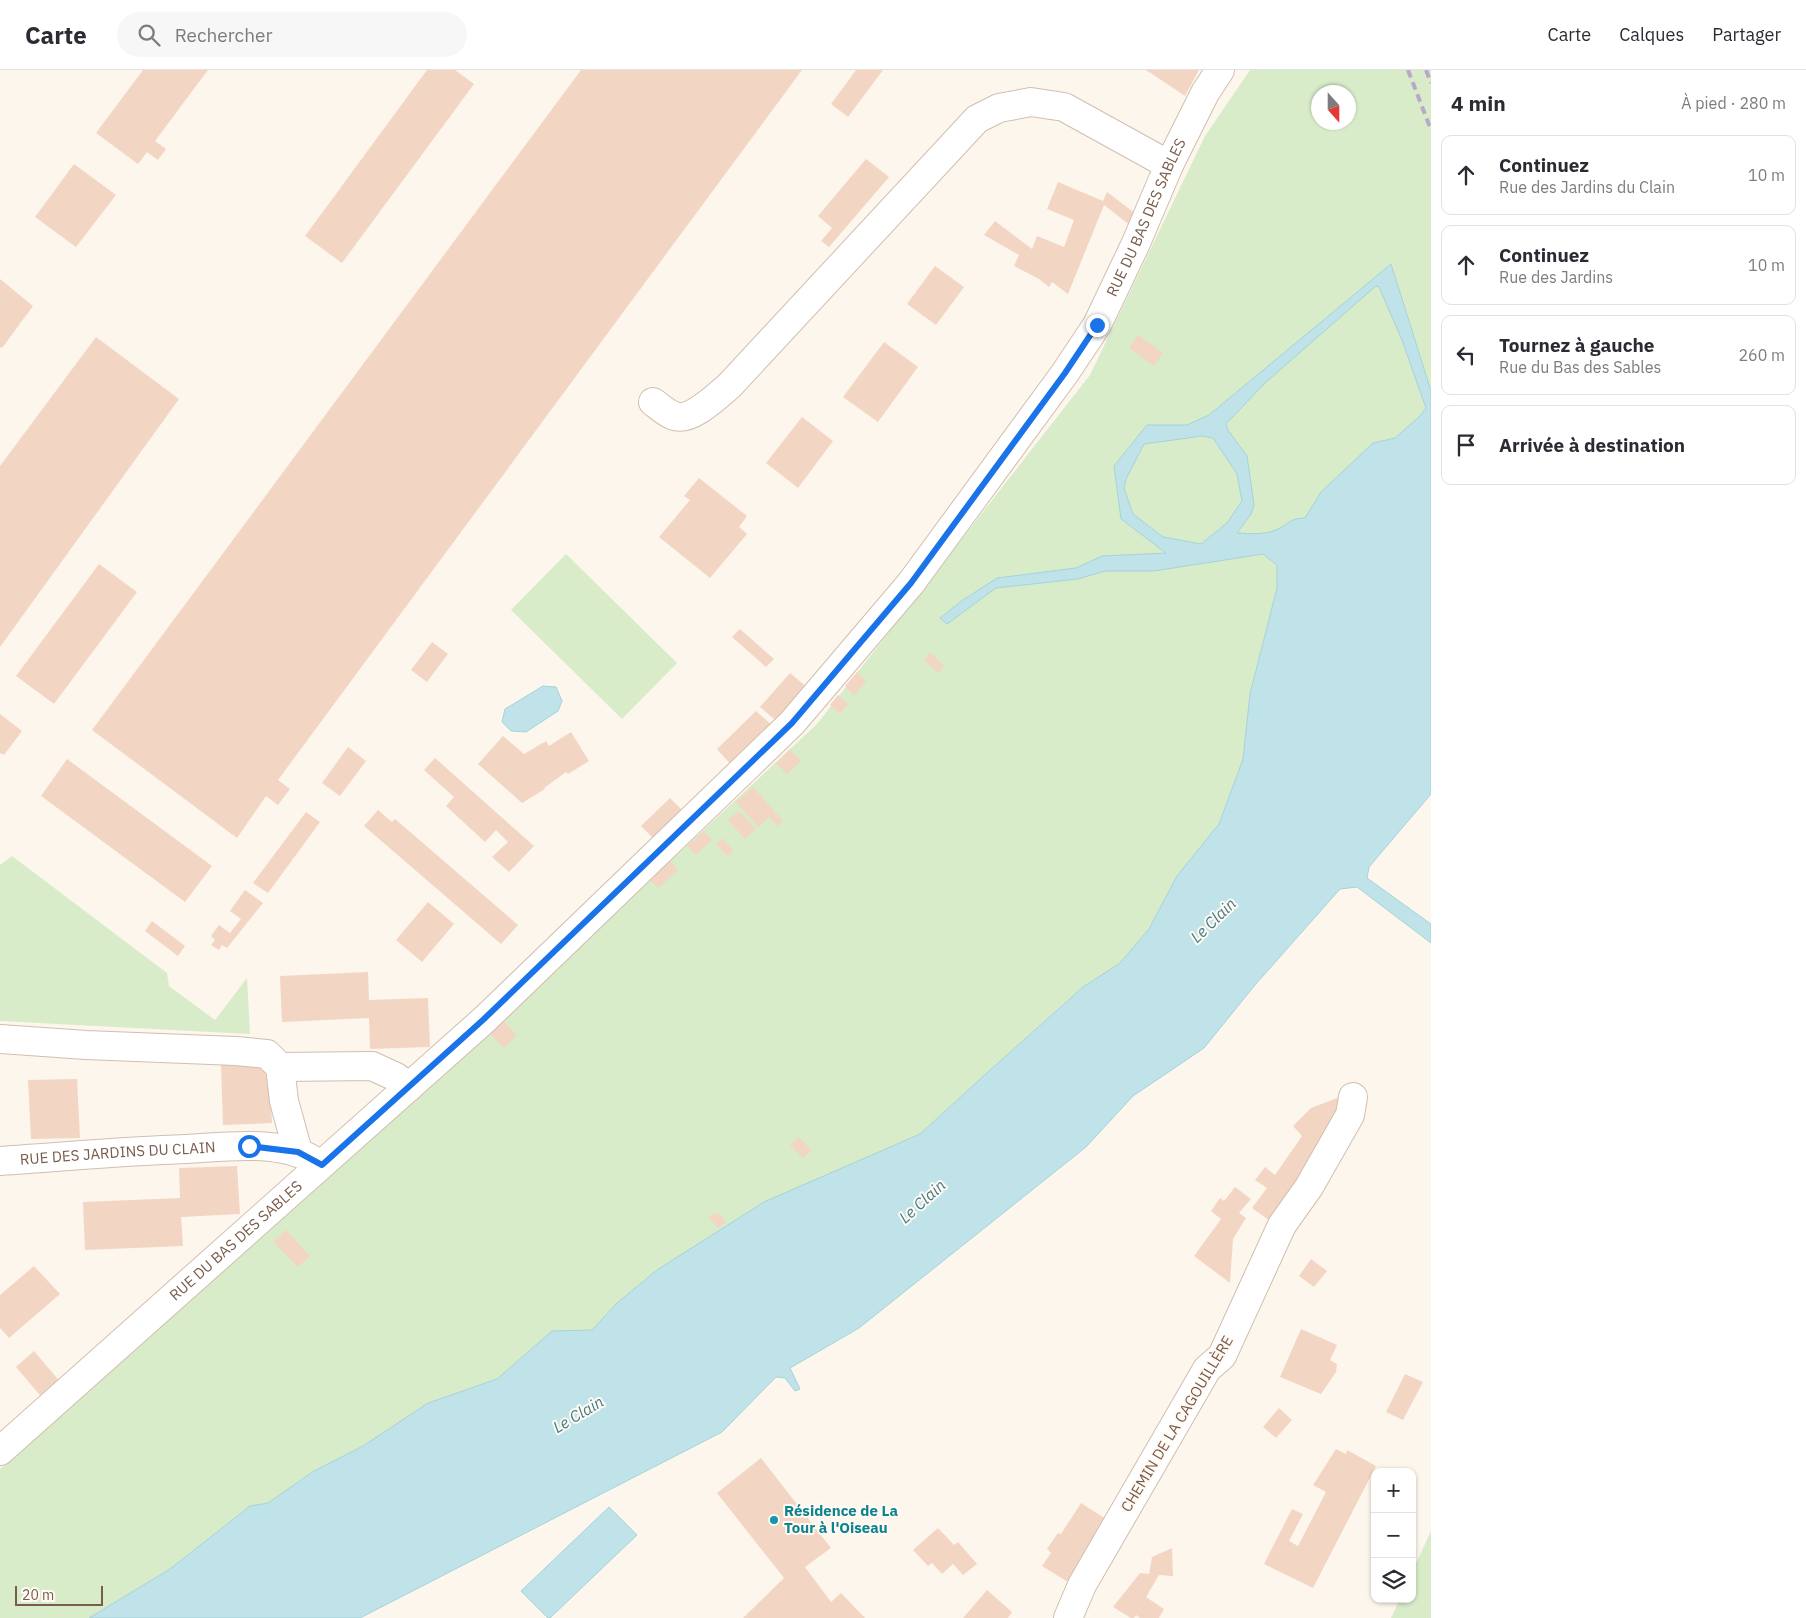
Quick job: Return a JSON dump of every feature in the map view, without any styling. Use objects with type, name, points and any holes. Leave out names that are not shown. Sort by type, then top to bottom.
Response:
[{"type":"street","name":"RUE DU BAS DES SABLES","points":[[0,1451],[484,1019],[792,723],[911,583],[1065,373],[1097,325],[1136,243],[1169,165],[1220,70]]},
{"type":"street","points":[[654,402],[671,415],[676,417],[685,416],[709,403],[729,386],[977,118],[999,108],[1031,102],[1064,106],[1169,165]]},
{"type":"street","points":[[0,1039],[266,1054],[280,1067],[284,1101],[298,1152],[322,1165]]},
{"type":"street","points":[[280,1067],[372,1066],[396,1077],[409,1087]]},
{"type":"street","name":"CHEMIN DE LA CAGOUILLÈRE","points":[[1068,1618],[1082,1585],[1208,1369],[1222,1356],[1282,1225],[1309,1187],[1350,1114],[1353,1097]]},
{"type":"street","name":"RUE DES JARDINS DU CLAIN","points":[[0,1161],[148,1150],[249,1146],[298,1152]]},
{"type":"green space","points":[[1250,70],[1431,70],[1431,466],[1277,588],[1250,694],[1243,759],[1219,824],[1177,876],[1149,929],[1120,963],[1083,987],[920,1134],[862,1160],[657,1270],[617,1303],[592,1330],[552,1331],[497,1379],[428,1403],[363,1446],[314,1471],[268,1503],[250,1506],[170,1569],[89,1618],[0,1618],[0,1469],[376,1135],[817,724],[1090,375],[1205,136]]},
{"type":"green space","points":[[566,554],[677,663],[622,719],[511,610]]},
{"type":"green space","points":[[12,856],[167,973],[169,986],[215,1020],[247,978],[250,1034],[0,1021],[0,865]]},
{"type":"green space","points":[[1431,1531],[1431,1618],[1391,1618],[1398,1603],[1416,1603],[1416,1563]]},
{"type":"water","name":"Le Clain","points":[[1391,264],[1431,391],[1431,794],[1369,867],[1367,878],[1431,924],[1431,943],[1357,887],[1340,889],[1255,985],[1204,1048],[1133,1096],[1086,1147],[859,1328],[790,1368],[800,1389],[795,1391],[785,1378],[776,1377],[722,1432],[360,1618],[89,1618],[170,1569],[250,1506],[268,1503],[314,1471],[363,1446],[428,1403],[497,1379],[552,1331],[592,1330],[617,1303],[657,1270],[764,1202],[920,1134],[1083,987],[1120,963],[1149,929],[1177,876],[1219,824],[1243,759],[1250,694],[1277,588],[1277,565],[1263,554],[1154,571],[1105,571],[1078,579],[996,588],[947,624],[940,618],[963,600],[997,578],[1076,568],[1102,556],[1166,553],[1121,519],[1114,466],[1147,425],[1187,425],[1209,415]],"holes":[[[1376,286],[1379,287],[1402,340],[1426,408],[1419,417],[1395,438],[1373,443],[1321,492],[1305,518],[1293,520],[1270,532],[1237,533],[1251,514],[1254,505],[1247,456],[1228,430],[1226,424],[1265,383]],[[1202,436],[1213,438],[1237,474],[1242,501],[1227,523],[1201,544],[1163,537],[1133,514],[1124,488],[1126,479],[1144,444]]]},
{"type":"water","points":[[543,686],[556,687],[562,701],[558,711],[526,732],[511,731],[502,722],[505,709]]},
{"type":"water","points":[[609,1507],[637,1535],[548,1618],[521,1591]]},
{"type":"building","points":[[143,70],[208,70],[155,141],[166,149],[158,160],[147,152],[138,164],[96,133]]},
{"type":"building","points":[[427,70],[455,70],[474,84],[342,263],[305,236]]},
{"type":"building","points":[[581,70],[802,70],[278,780],[290,789],[278,805],[266,796],[237,838],[92,730]]},
{"type":"building","points":[[856,70],[883,70],[848,117],[831,104]]},
{"type":"building","points":[[1146,70],[1199,70],[1185,96]]},
{"type":"building","points":[[866,159],[889,177],[829,247],[821,241],[832,228],[818,216]]},
{"type":"building","points":[[74,164],[116,195],[76,247],[35,217]]},
{"type":"building","points":[[1058,182],[1103,201],[1107,192],[1136,214],[1131,226],[1104,205],[1068,294],[1052,282],[1049,287],[1039,279],[1014,266],[1019,255],[984,235],[995,221],[1032,249],[1037,236],[1064,247],[1074,220],[1047,209]]},
{"type":"building","points":[[935,266],[964,287],[936,325],[907,304]]},
{"type":"building","points":[[0,279],[33,306],[2,348],[0,347]]},
{"type":"building","points":[[1138,335],[1163,353],[1154,366],[1129,348]]},
{"type":"building","points":[[96,337],[179,399],[0,647],[0,466]]},
{"type":"building","points":[[884,342],[918,367],[878,422],[843,397]]},
{"type":"building","points":[[802,417],[833,441],[798,488],[766,463]]},
{"type":"building","points":[[699,478],[747,516],[739,527],[747,534],[710,578],[659,537],[690,500],[684,496]]},
{"type":"building","points":[[99,564],[137,592],[54,704],[16,676]]},
{"type":"building","points":[[740,629],[774,659],[766,667],[732,637]]},
{"type":"building","points":[[432,642],[448,654],[427,682],[411,670]]},
{"type":"building","points":[[930,652],[944,666],[938,673],[924,660]]},
{"type":"building","points":[[857,672],[866,681],[854,696],[845,686]]},
{"type":"building","points":[[790,673],[809,689],[779,723],[760,707]]},
{"type":"building","points":[[838,695],[848,704],[840,714],[830,705]]},
{"type":"building","points":[[756,711],[775,728],[733,767],[717,749]]},
{"type":"building","points":[[0,714],[22,731],[4,755],[0,753]]},
{"type":"building","points":[[571,732],[589,761],[568,774],[566,772],[545,789],[522,803],[478,764],[503,736],[524,754],[546,741],[549,746]]},
{"type":"building","points":[[348,747],[366,761],[340,796],[322,783]]},
{"type":"building","points":[[790,749],[801,761],[787,774],[776,763]]},
{"type":"building","points":[[435,758],[534,846],[509,872],[492,857],[508,842],[496,830],[485,842],[446,806],[454,797],[424,770]]},
{"type":"building","points":[[67,759],[212,866],[185,902],[41,796]]},
{"type":"building","points":[[753,787],[783,821],[778,826],[769,817],[758,827],[736,802]]},
{"type":"building","points":[[670,798],[684,812],[654,839],[641,826]]},
{"type":"building","points":[[378,810],[392,822],[395,819],[518,925],[501,944],[364,826]]},
{"type":"building","points":[[739,811],[756,829],[745,839],[728,820]]},
{"type":"building","points":[[306,812],[320,822],[268,893],[253,883]]},
{"type":"building","points":[[704,831],[712,840],[696,855],[687,846]]},
{"type":"building","points":[[722,838],[733,850],[727,856],[716,844]]},
{"type":"building","points":[[670,861],[678,870],[658,888],[650,880]]},
{"type":"building","points":[[245,890],[263,903],[227,948],[222,945],[219,950],[211,945],[215,940],[211,936],[219,925],[230,933],[241,919],[230,911]]},
{"type":"building","points":[[428,902],[454,924],[422,962],[396,940]]},
{"type":"building","points":[[152,921],[185,946],[178,956],[145,931]]},
{"type":"building","points":[[368,972],[369,1000],[428,998],[430,1047],[370,1049],[369,1018],[282,1022],[280,976]]},
{"type":"building","points":[[502,1020],[517,1035],[504,1048],[489,1033]]},
{"type":"building","points":[[269,1064],[272,1123],[223,1125],[221,1065]]},
{"type":"building","points":[[77,1079],[80,1138],[31,1139],[28,1080]]},
{"type":"building","points":[[1345,1095],[1339,1116],[1273,1223],[1252,1208],[1267,1188],[1255,1180],[1265,1167],[1275,1175],[1302,1136],[1293,1126],[1311,1108]]},
{"type":"building","points":[[799,1137],[811,1150],[803,1158],[790,1145]]},
{"type":"building","points":[[237,1166],[240,1214],[181,1217],[183,1246],[85,1250],[83,1202],[180,1198],[179,1168]]},
{"type":"building","points":[[1235,1187],[1251,1199],[1239,1213],[1246,1218],[1233,1239],[1230,1283],[1194,1256],[1221,1219],[1211,1211],[1220,1198],[1224,1201]]},
{"type":"building","points":[[719,1213],[726,1222],[718,1228],[709,1218],[713,1214]]},
{"type":"building","points":[[286,1230],[310,1256],[298,1267],[273,1242]]},
{"type":"building","points":[[1311,1259],[1327,1271],[1314,1287],[1299,1276]]},
{"type":"building","points":[[34,1266],[60,1294],[9,1338],[0,1328],[0,1295]]},
{"type":"building","points":[[1301,1329],[1337,1345],[1330,1360],[1337,1364],[1336,1372],[1321,1394],[1280,1377]]},
{"type":"building","points":[[34,1351],[62,1384],[44,1400],[16,1367]]},
{"type":"building","points":[[1405,1374],[1423,1382],[1403,1420],[1386,1412]]},
{"type":"building","points":[[1279,1408],[1292,1420],[1276,1438],[1263,1427]]},
{"type":"building","points":[[1336,1449],[1346,1454],[1347,1450],[1376,1466],[1371,1468],[1371,1476],[1313,1588],[1264,1564],[1292,1509],[1303,1514],[1289,1541],[1298,1546],[1326,1492],[1313,1485]]},
{"type":"building","name":"Résidence de La Tour à l'Oiseau","points":[[761,1458],[831,1548],[805,1567],[831,1602],[841,1593],[865,1618],[743,1618],[784,1578],[717,1493]]},
{"type":"building","points":[[1081,1503],[1109,1521],[1071,1584],[1042,1566],[1051,1553],[1047,1549],[1058,1533],[1061,1534]]},
{"type":"building","points":[[938,1528],[954,1545],[958,1542],[977,1564],[963,1575],[953,1564],[942,1574],[932,1563],[928,1566],[913,1550]]},
{"type":"building","points":[[1172,1548],[1173,1576],[1159,1575],[1146,1597],[1164,1609],[1159,1618],[1140,1618],[1136,1615],[1134,1618],[1131,1618],[1113,1607],[1140,1573],[1149,1574],[1152,1557]]},
{"type":"building","points":[[987,1590],[1012,1612],[1008,1618],[963,1618]]},
{"type":"railway","points":[[1408,70],[1431,130]]},
{"type":"railway","points":[[1426,70],[1431,83]]},
{"type":"place","name":"Résidence de La Tour à l'Oiseau","points":[[774,1520]]},
{"type":"route","points":[[249,1146],[298,1152],[322,1165],[484,1019],[792,723],[911,583],[1065,373],[1097,325]]}]
